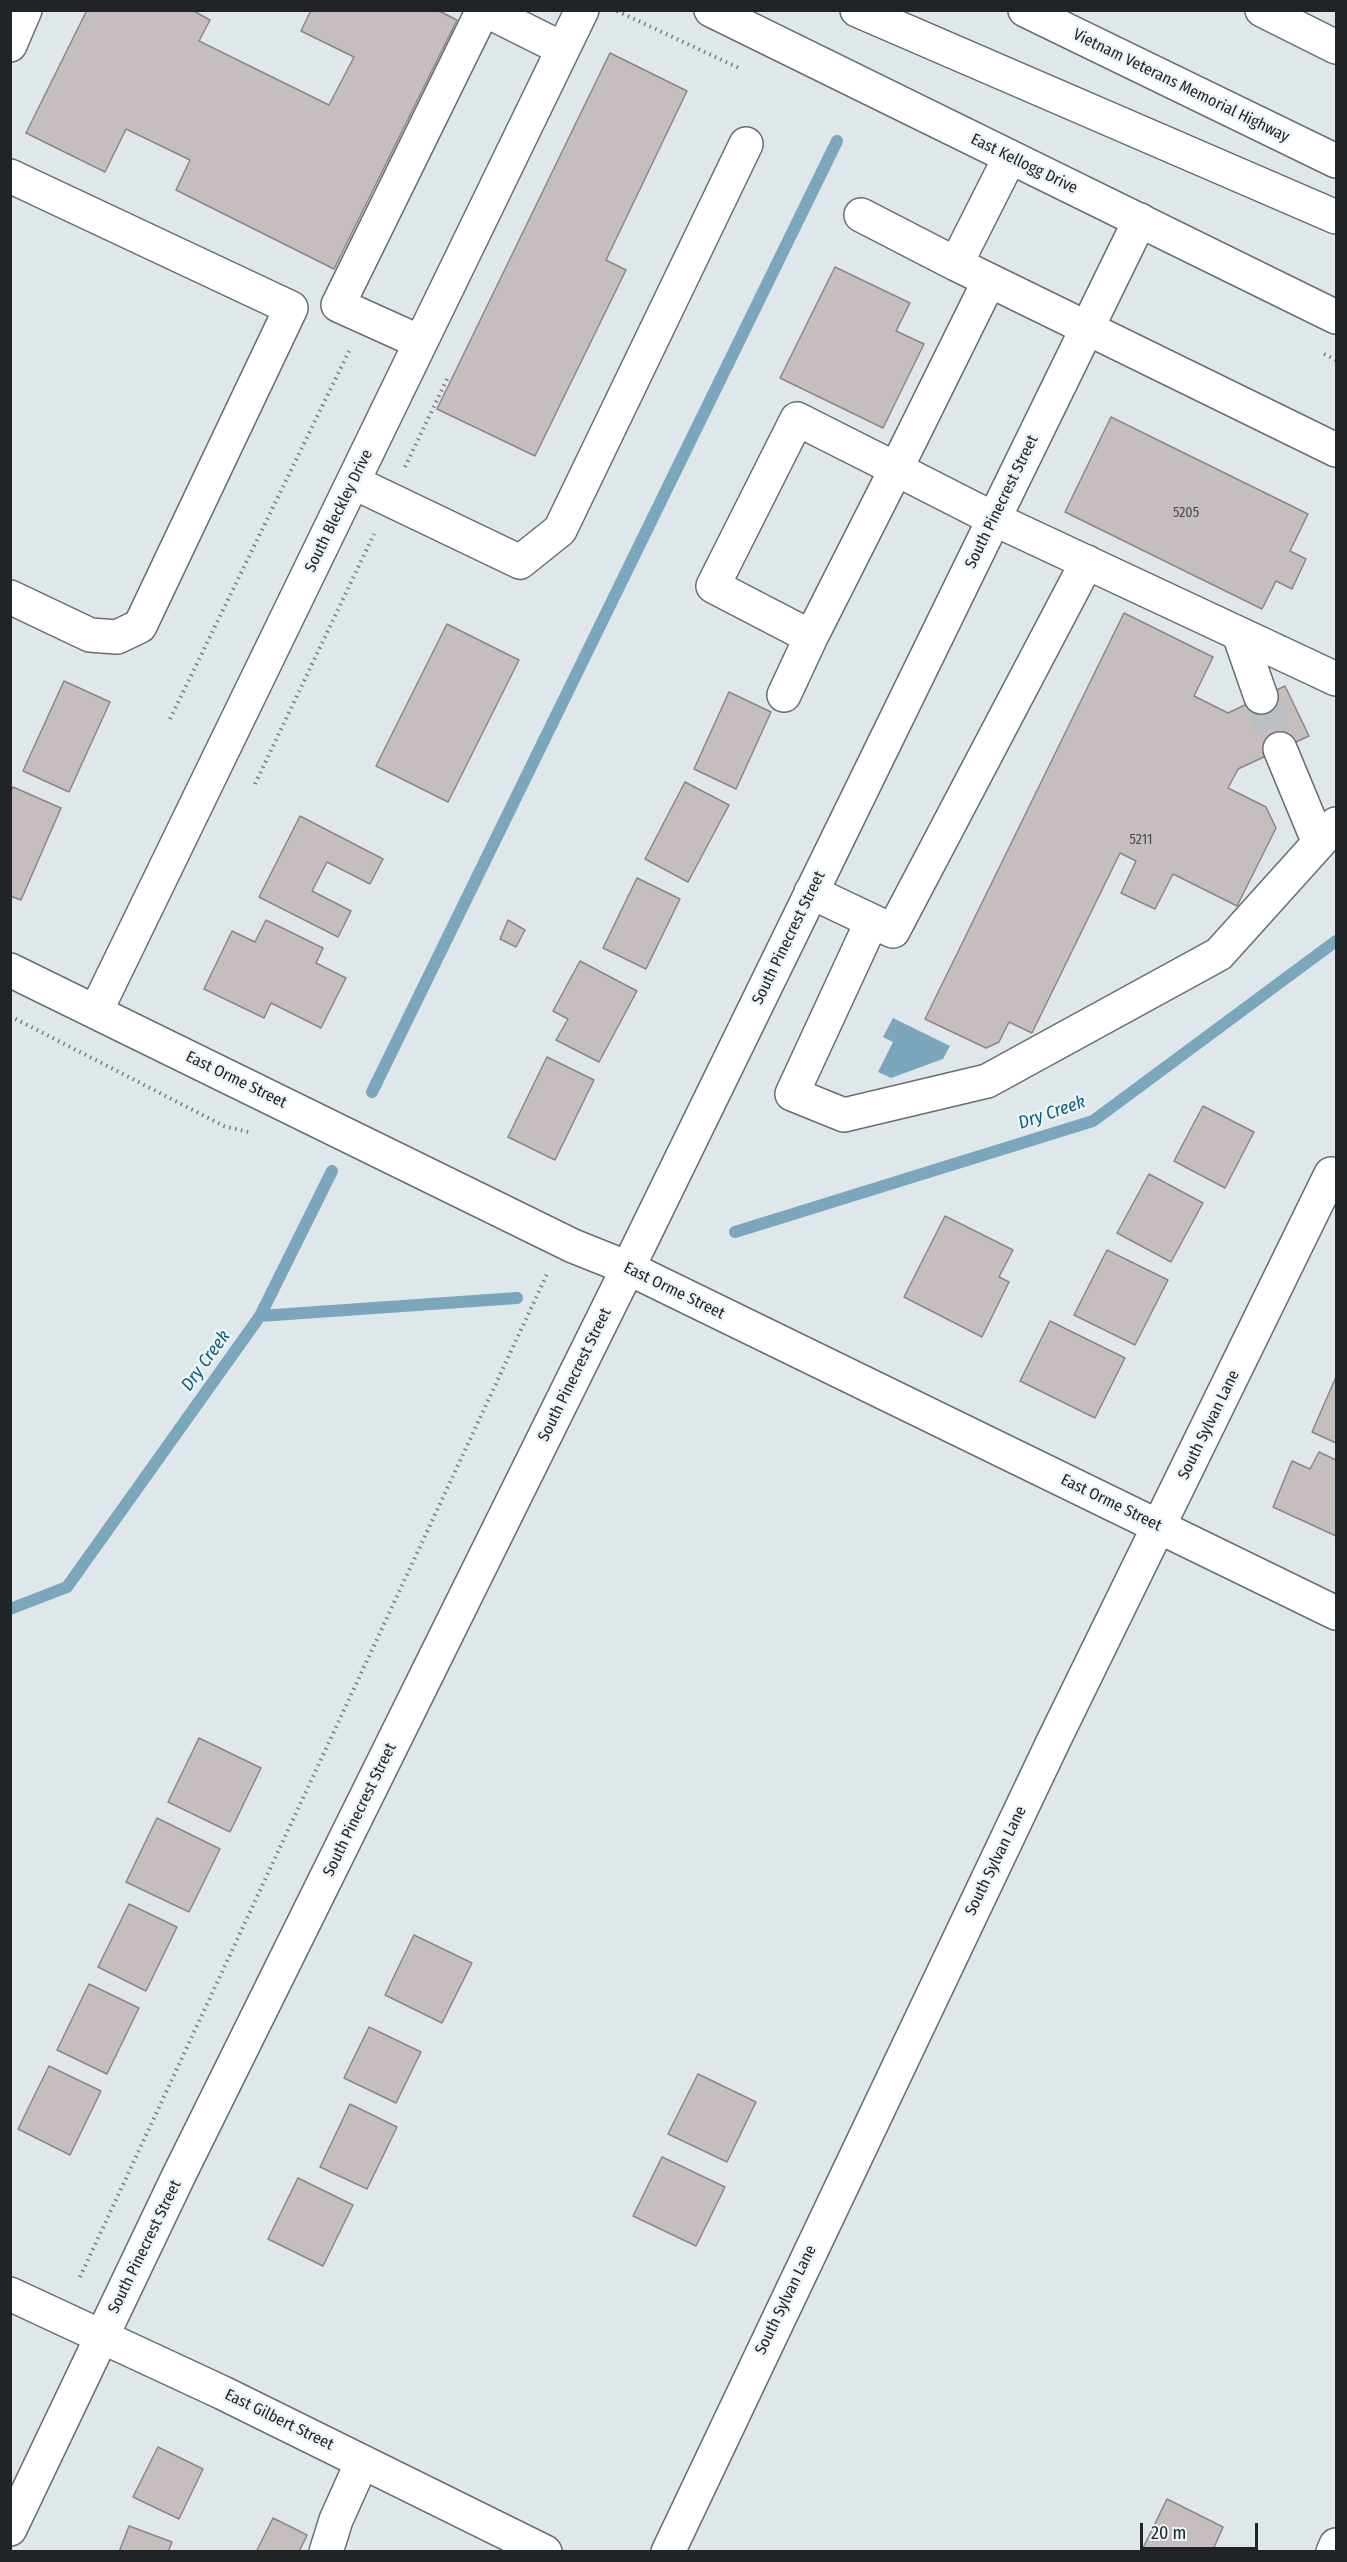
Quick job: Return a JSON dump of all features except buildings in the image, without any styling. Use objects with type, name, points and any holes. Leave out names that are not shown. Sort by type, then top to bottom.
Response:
[{"type":"main road","points":[[10,45],[25,10]]},
{"type":"main road","points":[[352,311],[484,10],[563,49]]},
{"type":"main road","name":"South Bleckley Drive","points":[[96,1011],[582,10]]},
{"type":"main road","name":"East Kellogg Drive","points":[[711,10],[1336,317]]},
{"type":"main road","points":[[857,10],[1336,217]]},
{"type":"main road","name":"Vietnam Veterans Memorial Highway","points":[[1025,10],[1336,161]]},
{"type":"main road","points":[[1262,10],[1336,47]]},
{"type":"main road","points":[[353,482],[520,562],[560,530],[746,144]]},
{"type":"main road","points":[[956,264],[1010,157]]},
{"type":"main road","points":[[10,176],[291,308],[352,311],[420,342]]},
{"type":"main road","points":[[861,215],[1336,450]]},
{"type":"main road","name":"South Pinecrest Street","points":[[10,2529],[195,2143],[628,1268],[1140,220]]},
{"type":"main road","points":[[784,695],[989,280]]},
{"type":"main road","points":[[10,597],[90,635],[117,637],[140,626],[291,308]]},
{"type":"main road","points":[[811,637],[713,586],[796,419],[994,519],[1336,679]]},
{"type":"main road","points":[[812,892],[893,931],[1087,562]]},
{"type":"main road","points":[[1239,634],[1261,698]]},
{"type":"main road","points":[[872,921],[792,1094],[844,1115],[987,1081],[1219,954],[1328,833],[1280,749]]},
{"type":"main road","name":"East Orme Street","points":[[10,970],[573,1246],[628,1268],[1336,1613]]},
{"type":"main road","name":"South Sylvan Lane","points":[[668,2552],[1022,1806],[1331,1174]]},
{"type":"main road","name":"East Gilbert Street","points":[[10,2294],[363,2462],[545,2552]]},
{"type":"main road","points":[[326,2552],[336,2520],[363,2462]]},
{"type":"main road","points":[[1333,2552],[1336,2545]]},
{"type":"path","points":[[616,24],[622,13]]},
{"type":"path","points":[[170,718],[352,311]]},
{"type":"path","points":[[255,784],[452,370]]},
{"type":"path","points":[[10,1016],[224,1126],[258,1134]]},
{"type":"path","points":[[80,2277],[550,1269]]},
{"type":"water","points":[[893,1018],[950,1046],[943,1059],[891,1078],[878,1072],[893,1042],[883,1037]]},
{"type":"waterway","points":[[372,1092],[837,141]]},
{"type":"waterway","name":"Dry Creek","points":[[735,1232],[1093,1121],[1336,941]]},
{"type":"waterway","name":"Dry Creek","points":[[10,1609],[67,1587],[260,1316],[332,1171]]},
{"type":"waterway","name":"Dry Creek","points":[[260,1316],[517,1298]]},
{"type":"tunnel","points":[[1261,697],[1280,749]]}]
